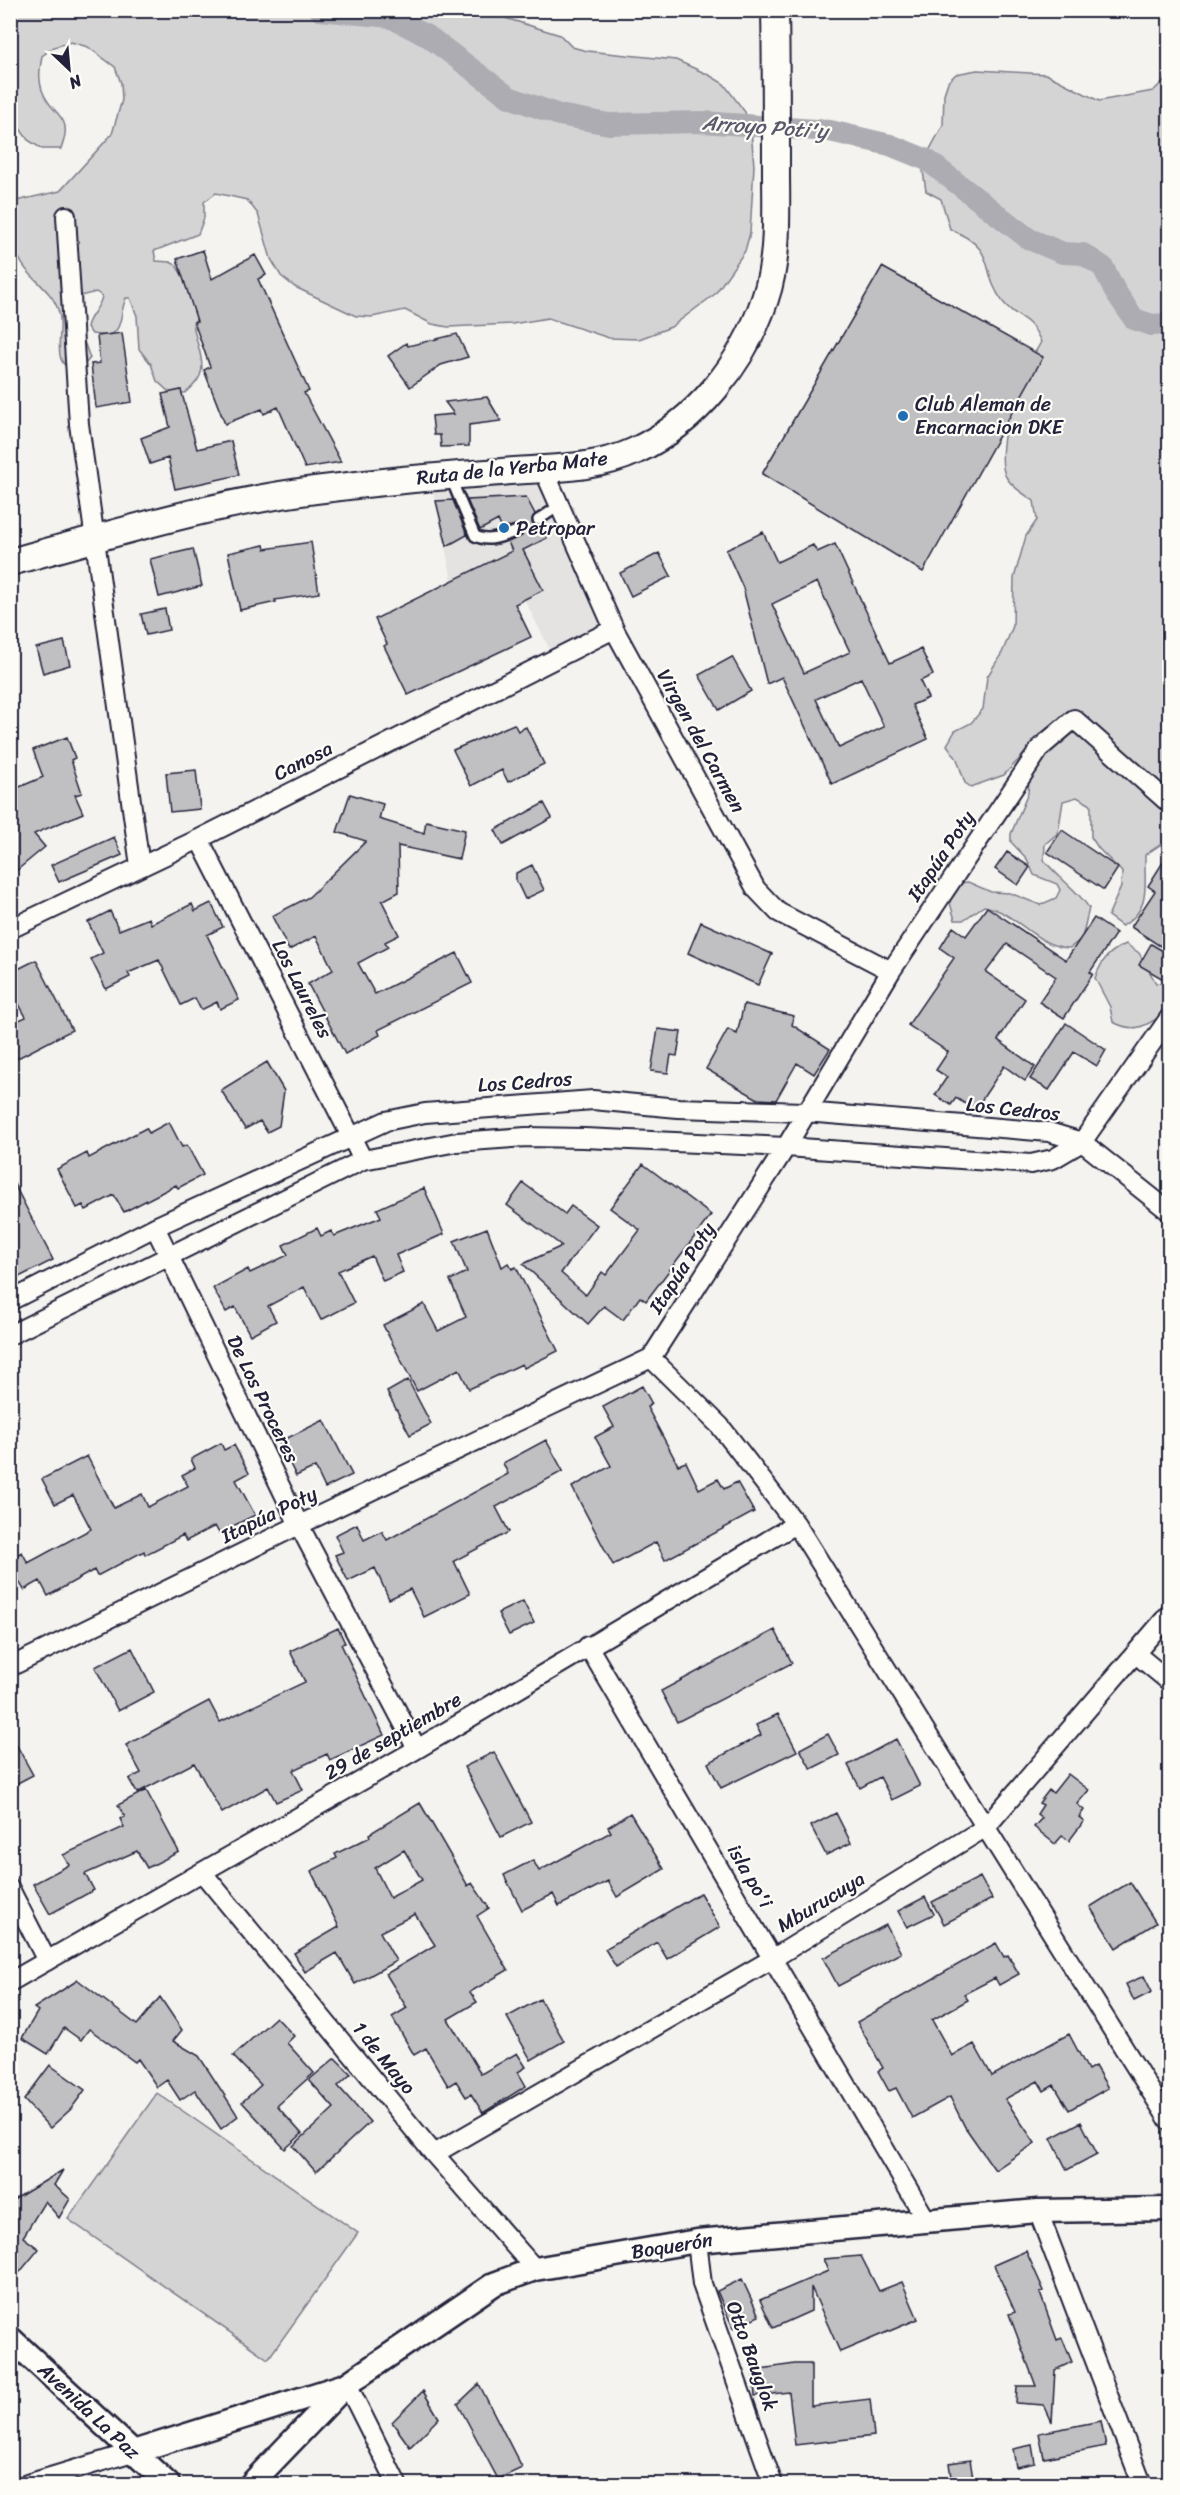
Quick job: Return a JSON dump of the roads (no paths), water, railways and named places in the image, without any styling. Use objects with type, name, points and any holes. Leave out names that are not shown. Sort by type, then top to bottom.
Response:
[{"type":"main road","name":"Ruta de la Yerba Mate","points":[[10,562],[162,522],[310,490],[607,461],[634,452],[662,436],[712,393],[734,366],[766,297],[774,253],[775,10]]},
{"type":"street","points":[[66,216],[79,424],[140,866]]},
{"type":"street","name":"Virgen del Carmen","points":[[543,468],[614,629],[756,889],[778,912],[891,971]]},
{"type":"street","name":"Canosa","points":[[10,929],[200,839],[614,629]]},
{"type":"street","name":"Itapúa Poty","points":[[10,1667],[299,1525],[651,1358],[786,1147],[891,971],[1041,747],[1074,720],[1170,804]]},
{"type":"street","name":"Los Laureles","points":[[200,839],[352,1134],[363,1160]]},
{"type":"street","points":[[10,1335],[363,1160],[457,1142],[526,1137],[786,1147],[1031,1164],[1053,1159],[1082,1142],[1170,1017]]},
{"type":"street","name":"Los Cedros","points":[[10,1301],[155,1227],[352,1134],[386,1121],[425,1113],[547,1102],[593,1100],[678,1108],[805,1112],[1049,1132],[1082,1142],[1170,1212]]},
{"type":"street","name":"De Los Proceres","points":[[155,1227],[299,1525],[417,1749]]},
{"type":"street","points":[[651,1358],[720,1426],[796,1524],[1170,2122]]},
{"type":"street","name":"29 de septiembre","points":[[10,1982],[417,1749],[796,1524]]},
{"type":"street","name":"Mburucuya","points":[[434,2154],[772,1959],[986,1827],[1170,1613]]},
{"type":"street","name":"isla po'i","points":[[588,1646],[927,2221]]},
{"type":"street","points":[[1136,1654],[1170,1682]]},
{"type":"street","name":"1 de Mayo","points":[[202,1872],[434,2154],[535,2269]]},
{"type":"street","points":[[10,1889],[47,1961]]},
{"type":"street","name":"Boquerón","points":[[251,2484],[347,2384],[494,2284],[535,2269],[698,2241],[1038,2211],[1168,2207]]},
{"type":"street","points":[[1038,2211],[1142,2484]]},
{"type":"street","name":"Otto Bauglok","points":[[698,2241],[702,2284],[773,2484]]},
{"type":"street","name":"Avenida La Paz","points":[[10,2338],[168,2484]]},
{"type":"street","points":[[27,2484],[347,2384],[397,2484]]},
{"type":"lane","points":[[450,476],[475,536],[482,540],[492,539],[517,531]]},
{"type":"lane","points":[[538,520],[559,506]]},
{"type":"waterway","name":"Arroyo Poti'y","points":[[320,10],[390,17],[429,37],[509,97],[559,115],[609,124],[702,122],[830,131],[890,145],[927,160],[1029,239],[1063,253],[1083,254],[1103,267],[1115,291],[1134,319],[1152,325],[1166,324],[1170,320]]},
{"type":"place","name":"Club Aleman de Encarnacion DKE","points":[[903,416]]},
{"type":"place","name":"Petropar","points":[[504,528]]}]
